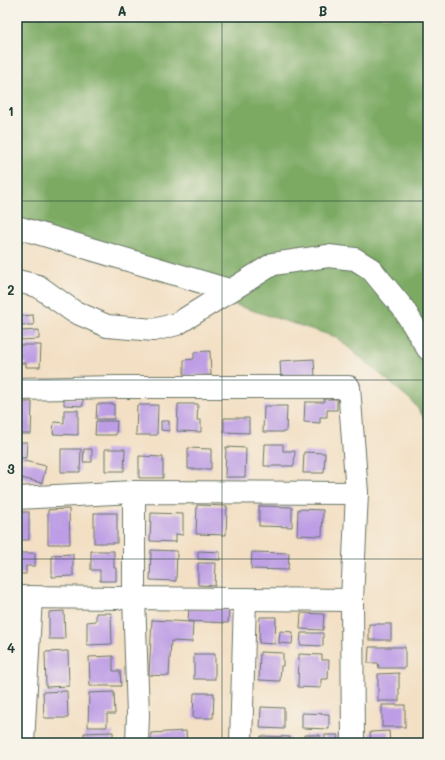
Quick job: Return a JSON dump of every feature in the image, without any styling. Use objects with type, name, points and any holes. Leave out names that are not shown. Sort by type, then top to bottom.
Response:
[{"type":"street","points":[[17,227],[229,290]]},
{"type":"street","points":[[17,281],[38,286],[73,311],[107,326],[154,330],[177,324],[229,290],[273,264],[328,256],[355,260],[371,269],[394,297],[403,308],[428,349]]},
{"type":"street","points":[[17,389],[118,387],[349,387],[357,493],[352,600],[353,743]]},
{"type":"street","points":[[17,498],[134,492],[357,493]]},
{"type":"street","points":[[134,492],[134,597],[138,715],[137,743]]},
{"type":"street","points":[[23,743],[24,597],[352,600]]},
{"type":"street","points":[[241,743],[245,599]]},
{"type":"green space","points":[[17,17],[428,17],[428,423],[412,401],[336,337],[17,234]]},
{"type":"building","points":[[33,315],[34,325],[19,325],[19,316]]},
{"type":"building","points":[[39,330],[39,339],[21,340],[20,331]]},
{"type":"building","points":[[19,345],[41,345],[40,367],[26,367],[26,363],[20,363]]},
{"type":"building","points":[[210,351],[211,375],[184,376],[184,360],[194,359],[194,352]]},
{"type":"building","points":[[314,359],[315,376],[281,378],[280,361]]},
{"type":"building","points":[[64,398],[83,399],[83,406],[64,405]]},
{"type":"building","points":[[324,399],[337,399],[337,410],[327,410],[327,417],[320,417],[320,423],[304,422],[305,402],[324,402]]},
{"type":"building","points":[[17,402],[32,402],[31,434],[17,434]]},
{"type":"building","points":[[97,404],[114,404],[114,419],[96,419]]},
{"type":"building","points":[[178,404],[198,404],[197,420],[201,420],[201,432],[177,431]]},
{"type":"building","points":[[137,405],[158,405],[157,435],[136,435]]},
{"type":"building","points":[[264,406],[287,406],[286,432],[263,432]]},
{"type":"building","points":[[64,410],[78,410],[78,435],[53,434],[54,422],[64,423]]},
{"type":"building","points":[[224,418],[249,418],[249,433],[224,432]]},
{"type":"building","points":[[96,421],[117,421],[116,435],[95,435]]},
{"type":"building","points":[[161,421],[169,421],[169,431],[161,430]]},
{"type":"building","points":[[17,442],[27,442],[26,458],[17,458]]},
{"type":"building","points":[[265,444],[283,444],[283,451],[295,451],[294,466],[264,466]]},
{"type":"building","points":[[226,447],[246,448],[245,477],[225,477]]},
{"type":"building","points":[[188,448],[211,449],[211,469],[188,469]]},
{"type":"building","points":[[61,449],[81,449],[80,472],[61,472]]},
{"type":"building","points":[[84,449],[92,449],[92,462],[83,462]]},
{"type":"building","points":[[105,449],[125,449],[124,471],[105,471]]},
{"type":"building","points":[[304,452],[325,453],[324,473],[303,473]]},
{"type":"building","points":[[139,456],[163,457],[163,478],[139,478]]},
{"type":"building","points":[[20,460],[46,466],[42,483],[17,477]]},
{"type":"building","points":[[197,505],[227,506],[226,535],[196,534]]},
{"type":"building","points":[[259,506],[292,507],[292,527],[259,526]]},
{"type":"building","points":[[69,509],[70,544],[48,544],[48,510]]},
{"type":"building","points":[[298,509],[323,510],[322,536],[297,535]]},
{"type":"building","points":[[17,512],[29,512],[29,540],[17,540]]},
{"type":"building","points":[[94,513],[117,513],[117,543],[94,543]]},
{"type":"building","points":[[151,513],[183,514],[183,535],[176,534],[176,542],[150,541]]},
{"type":"building","points":[[151,550],[177,551],[176,581],[150,580]]},
{"type":"building","points":[[91,551],[114,551],[116,581],[100,581],[100,570],[91,570]]},
{"type":"building","points":[[198,551],[220,552],[220,560],[198,559]]},
{"type":"building","points":[[252,552],[289,553],[288,570],[251,569]]},
{"type":"building","points":[[17,553],[35,553],[35,566],[26,566],[26,574],[17,574]]},
{"type":"building","points":[[73,554],[73,576],[52,577],[52,555]]},
{"type":"building","points":[[198,563],[216,563],[215,586],[198,585]]},
{"type":"building","points":[[189,608],[229,610],[228,623],[188,621]]},
{"type":"building","points":[[64,611],[65,639],[49,639],[49,612]]},
{"type":"building","points":[[96,613],[111,613],[112,644],[87,645],[87,622],[96,621]]},
{"type":"building","points":[[301,613],[324,614],[323,630],[300,629]]},
{"type":"building","points":[[260,617],[276,617],[275,644],[259,643]]},
{"type":"building","points":[[152,620],[193,622],[192,642],[171,641],[169,676],[149,675]]},
{"type":"building","points":[[369,624],[391,624],[391,640],[369,640]]},
{"type":"building","points":[[280,631],[293,632],[292,644],[279,643]]},
{"type":"building","points":[[301,633],[323,633],[323,646],[300,645]]},
{"type":"building","points":[[369,647],[405,647],[405,668],[379,668],[378,663],[368,663]]},
{"type":"building","points":[[68,651],[69,686],[46,687],[45,652]]},
{"type":"building","points":[[260,652],[283,653],[283,666],[281,666],[280,681],[259,680]]},
{"type":"building","points":[[194,654],[215,654],[215,679],[194,679]]},
{"type":"building","points":[[299,654],[322,655],[322,660],[329,660],[328,679],[321,679],[321,688],[298,687]]},
{"type":"building","points":[[113,656],[113,671],[120,671],[121,686],[90,686],[89,657]]},
{"type":"building","points":[[399,673],[399,701],[378,701],[378,674]]},
{"type":"building","points":[[67,691],[68,718],[44,718],[43,692]]},
{"type":"building","points":[[114,692],[115,714],[107,714],[107,727],[88,727],[89,693]]},
{"type":"building","points":[[194,693],[214,693],[213,718],[193,718]]},
{"type":"building","points":[[382,705],[405,705],[405,727],[382,727]]},
{"type":"building","points":[[261,707],[284,708],[284,729],[260,728]]},
{"type":"building","points":[[302,713],[329,714],[329,729],[302,728]]},
{"type":"building","points":[[186,731],[187,743],[151,743],[151,733]]},
{"type":"building","points":[[389,731],[390,743],[371,743],[370,732]]},
{"type":"building","points":[[113,732],[113,743],[84,743],[84,733]]},
{"type":"building","points":[[304,735],[320,735],[319,743],[304,743]]},
{"type":"building","points":[[325,735],[338,735],[337,743],[325,743]]},
{"type":"building","points":[[261,736],[290,737],[289,743],[261,743]]}]
